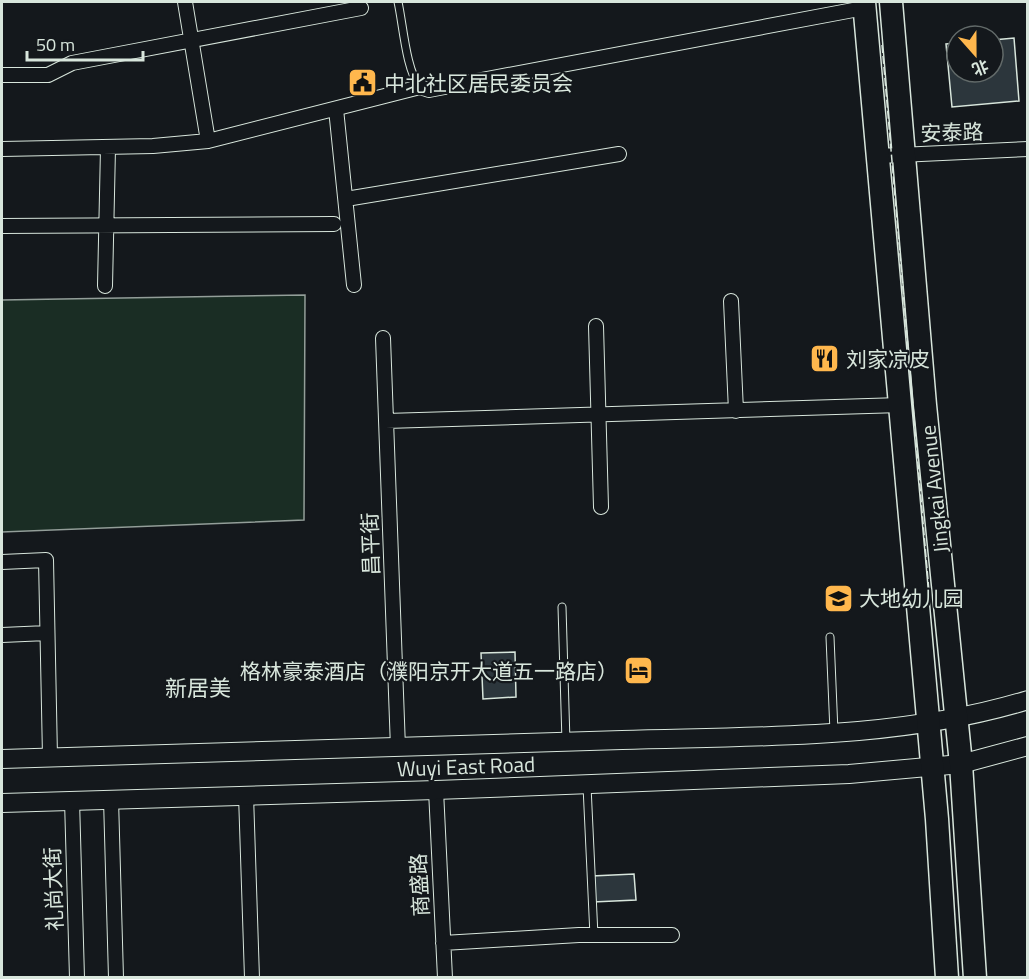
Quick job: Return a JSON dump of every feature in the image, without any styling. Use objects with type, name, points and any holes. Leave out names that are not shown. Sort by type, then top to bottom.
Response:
[{"type":"main road","name":"Jingkai Avenue","points":[[891,2],[925,405],[961,764],[975,978]]},
{"type":"main road","name":"Jingkai Avenue","points":[[864,5],[932,768],[947,978]]},
{"type":"street","points":[[185,2],[208,141]]},
{"type":"street","points":[[2,149],[108,148],[208,141],[420,87],[429,90],[864,5]]},
{"type":"street","points":[[2,75],[48,75],[72,63],[361,8]]},
{"type":"street","points":[[336,109],[354,285]]},
{"type":"street","points":[[105,286],[108,148]]},
{"type":"street","name":"安泰路","points":[[878,156],[1028,149]]},
{"type":"street","points":[[346,199],[619,154]]},
{"type":"street","points":[[2,226],[334,224]]},
{"type":"street","points":[[731,301],[736,411]]},
{"type":"street","points":[[596,326],[601,507]]},
{"type":"street","name":"昌平街","points":[[383,338],[398,748]]},
{"type":"street","points":[[386,421],[901,405]]},
{"type":"street","points":[[2,562],[46,560],[50,757]]},
{"type":"street","points":[[2,635],[47,633]]},
{"type":"street","name":"Wuyi East Road","points":[[2,759],[398,748],[834,732],[956,718],[992,711],[1028,700]]},
{"type":"street","name":"Wuyi East Road","points":[[2,803],[838,775],[961,764],[1028,746]]},
{"type":"street","name":"商盛路","points":[[436,790],[445,978]]},
{"type":"street","points":[[246,795],[252,978]]},
{"type":"street","points":[[111,799],[116,978]]},
{"type":"street","name":"礼尚大街","points":[[72,800],[77,978]]},
{"type":"street","points":[[443,943],[579,935],[672,935]]},
{"type":"lane","points":[[398,2],[414,80],[420,87]]},
{"type":"lane","points":[[562,607],[566,742]]},
{"type":"lane","points":[[830,637],[834,732]]},
{"type":"lane","points":[[587,784],[594,936]]},
{"type":"green space","points":[[305,295],[304,520],[2,532],[2,300]]},
{"type":"building","points":[[1014,38],[1019,101],[952,107],[950,84],[1005,84],[1005,39]]},
{"type":"building","points":[[515,652],[516,697],[483,699],[481,653]]},
{"type":"building","points":[[634,874],[636,900],[593,902],[592,876]]},
{"type":"fence","points":[[882,45],[930,603]]},
{"type":"place","name":"中北社区居民委员会","points":[[363,83]]},
{"type":"place","name":"刘家凉皮","points":[[825,359]]},
{"type":"place","name":"大地幼儿园","points":[[838,598]]},
{"type":"place","name":"格林豪泰酒店（濮阳京开大道五一路店）","points":[[639,671]]},
{"type":"district","name":"新居美","points":[[198,688]]}]
